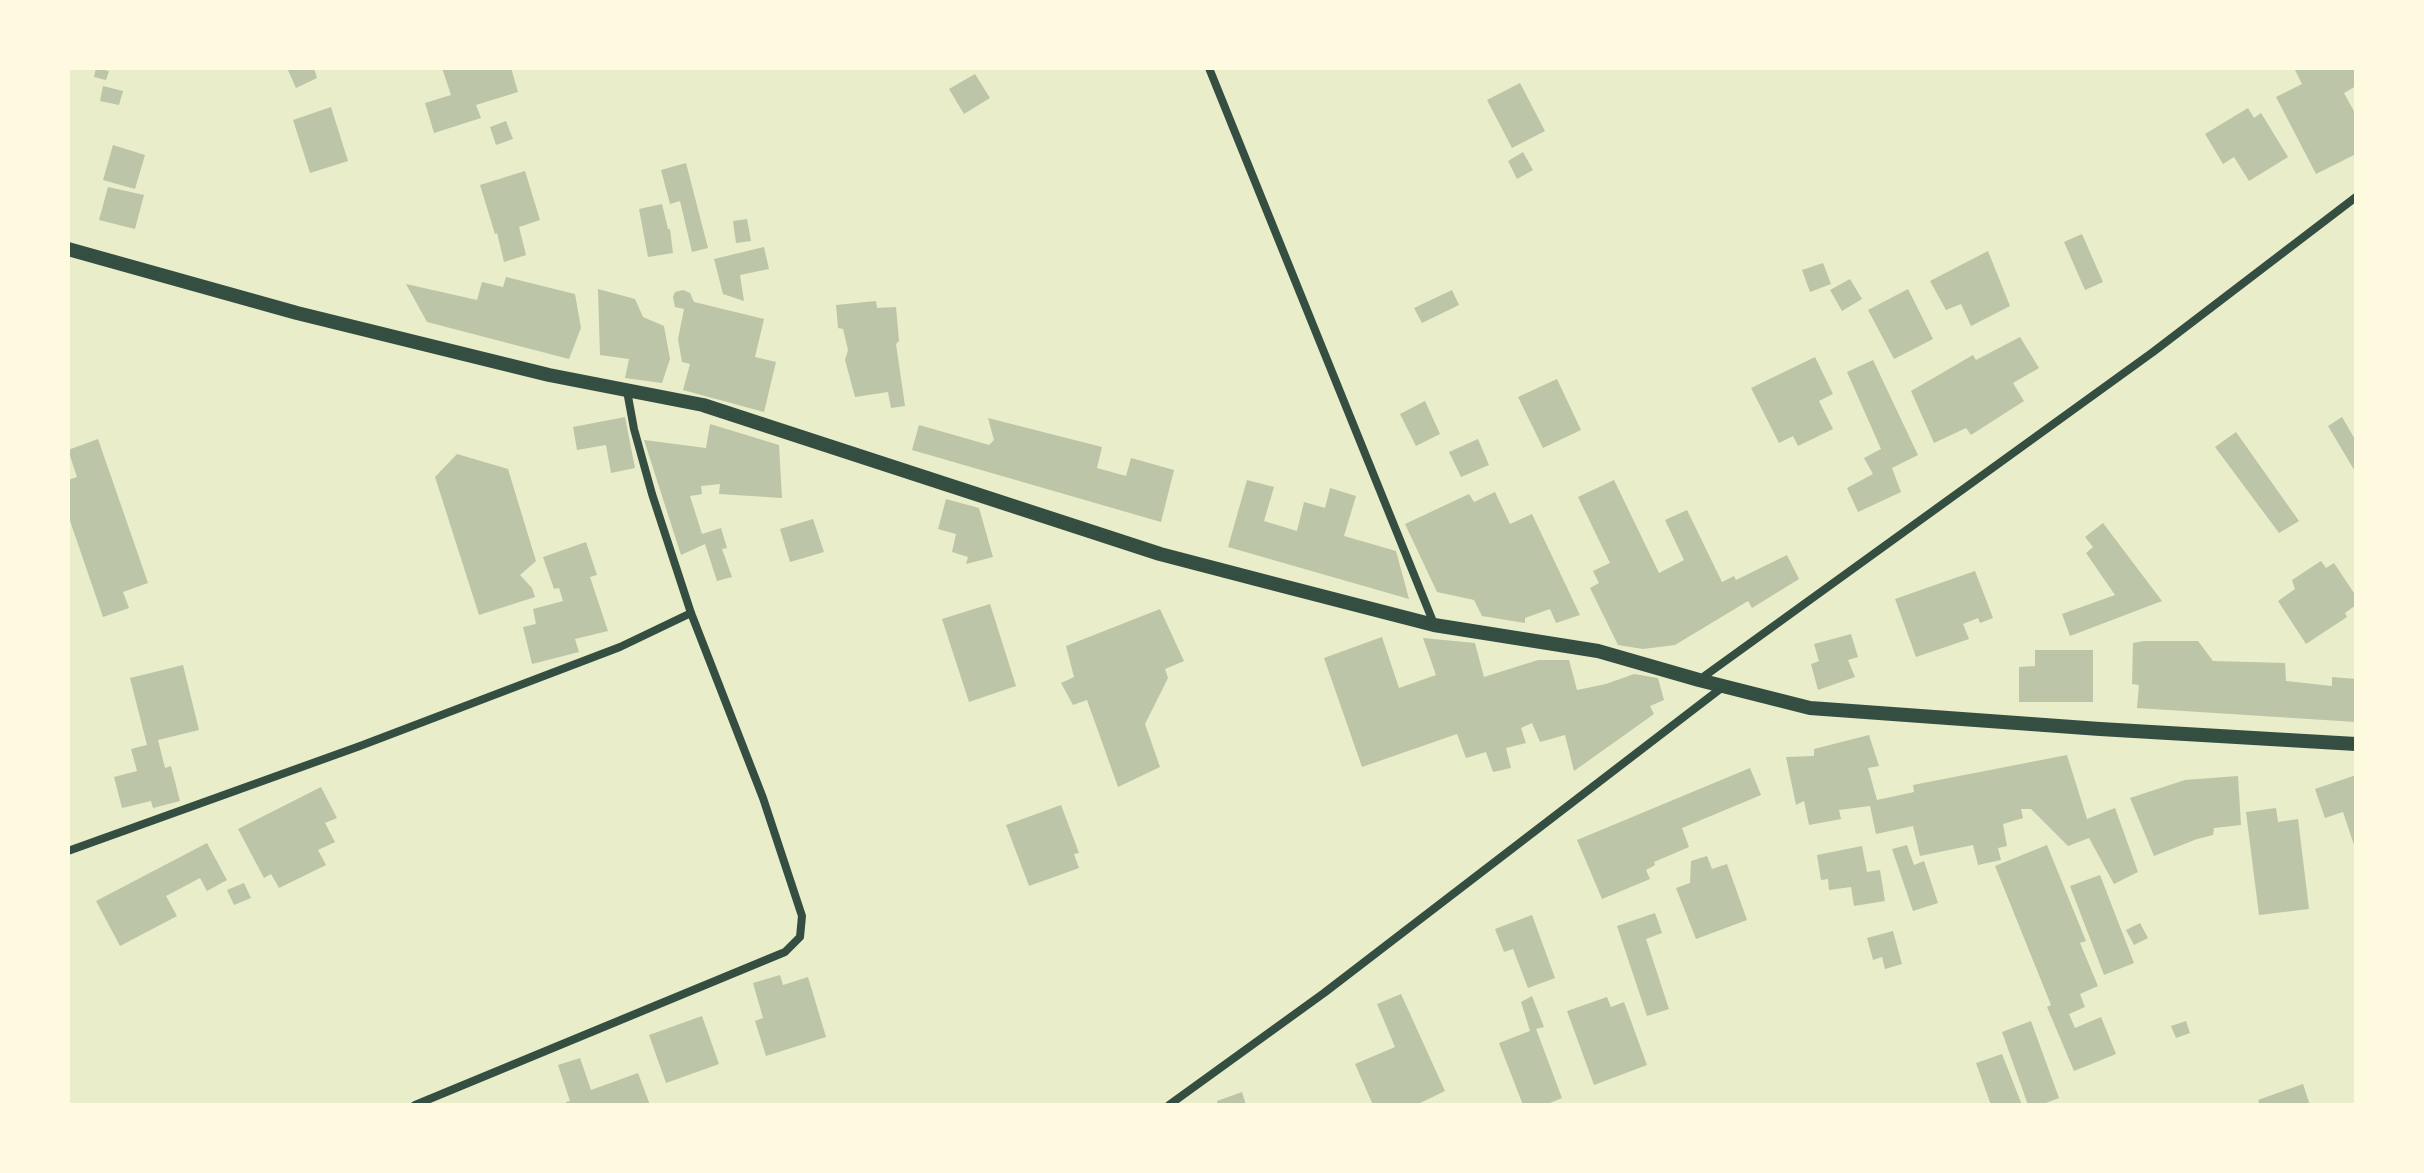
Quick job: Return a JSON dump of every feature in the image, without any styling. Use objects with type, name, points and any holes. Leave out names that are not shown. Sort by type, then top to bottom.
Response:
[{"type":"street","points":[[1209,68],[1434,625]]},
{"type":"street","points":[[1699,680],[2153,352],[2356,197]]},
{"type":"street","points":[[68,249],[297,313],[549,375],[703,405],[1160,554],[1434,625],[1598,651],[1810,708],[2356,744]]},
{"type":"street","points":[[415,1105],[785,952],[800,937],[802,916],[773,827],[691,613],[652,494],[627,391]]},
{"type":"street","points":[[68,851],[360,746],[620,647],[691,613]]},
{"type":"street","points":[[1169,1105],[1337,983],[1724,686]]},
{"type":"building","points":[[96,68],[109,71],[106,80],[94,77]]},
{"type":"building","points":[[287,68],[314,68],[317,78],[296,88]]},
{"type":"building","points":[[442,68],[511,68],[518,92],[476,105],[481,118],[434,133],[425,103],[451,95]]},
{"type":"building","points":[[2294,68],[2356,68],[2356,86],[2344,93],[2356,115],[2356,154],[2316,174],[2276,97],[2302,84]]},
{"type":"building","points":[[975,74],[990,98],[964,114],[949,89]]},
{"type":"building","points":[[1520,83],[1545,131],[1512,148],[1487,100]]},
{"type":"building","points":[[103,86],[123,91],[119,105],[100,101]]},
{"type":"building","points":[[331,107],[348,161],[310,173],[293,120]]},
{"type":"building","points":[[2248,108],[2254,118],[2261,113],[2288,157],[2249,181],[2234,157],[2223,164],[2205,134]]},
{"type":"building","points":[[506,121],[513,139],[496,145],[490,127]]},
{"type":"building","points":[[113,145],[145,155],[135,189],[103,180]]},
{"type":"building","points":[[1523,152],[1533,170],[1517,179],[1508,161]]},
{"type":"building","points":[[686,163],[708,248],[692,252],[680,201],[670,204],[661,170]]},
{"type":"building","points":[[525,171],[540,220],[519,227],[526,255],[504,262],[480,185]]},
{"type":"building","points":[[108,187],[144,195],[135,229],[99,220]]},
{"type":"building","points":[[662,204],[673,253],[648,257],[639,209]]},
{"type":"building","points":[[747,219],[751,241],[736,243],[733,221]]},
{"type":"building","points":[[2082,234],[2103,282],[2085,290],[2064,242]]},
{"type":"building","points":[[764,247],[769,269],[740,275],[744,301],[723,294],[714,259]]},
{"type":"building","points":[[1988,251],[2010,306],[1971,326],[1961,304],[1946,310],[1930,281]]},
{"type":"building","points":[[1823,263],[1831,284],[1810,292],[1802,270]]},
{"type":"building","points":[[506,277],[575,294],[581,328],[569,359],[427,322],[406,284],[477,300],[482,282],[503,287]]},
{"type":"building","points":[[1850,279],[1862,299],[1842,311],[1830,290]]},
{"type":"building","points":[[598,289],[635,299],[643,317],[664,326],[670,359],[662,383],[625,378],[629,359],[600,355]]},
{"type":"building","points":[[1908,289],[1933,339],[1894,359],[1868,310]]},
{"type":"building","points":[[683,290],[690,293],[694,302],[764,319],[755,357],[776,362],[764,412],[683,390],[690,364],[682,362],[678,339],[684,309],[675,307],[673,297],[675,292]]},
{"type":"building","points":[[1452,290],[1459,305],[1422,323],[1414,308]]},
{"type":"building","points":[[876,301],[877,308],[896,307],[899,341],[896,344],[905,406],[891,408],[888,392],[855,397],[845,360],[848,350],[843,329],[838,328],[836,305]]},
{"type":"building","points":[[2020,337],[2039,368],[2013,383],[2024,401],[1971,435],[1966,428],[1934,443],[1911,391],[1973,355],[1976,360]]},
{"type":"building","points":[[1815,357],[1833,394],[1819,401],[1833,429],[1798,446],[1793,436],[1779,443],[1751,388]]},
{"type":"building","points":[[1873,360],[1918,455],[1892,468],[1901,492],[1858,512],[1847,488],[1873,474],[1864,458],[1881,449],[1847,372]]},
{"type":"building","points":[[1557,379],[1581,430],[1543,448],[1518,397]]},
{"type":"building","points":[[1425,401],[1440,434],[1416,446],[1400,414]]},
{"type":"building","points":[[625,417],[635,468],[611,473],[606,445],[577,450],[573,427]]},
{"type":"building","points":[[2342,417],[2356,441],[2356,473],[2328,426]]},
{"type":"building","points":[[988,418],[1102,447],[1097,468],[1126,476],[1131,458],[1174,470],[1161,522],[912,450],[919,425],[989,445],[994,440]]},
{"type":"building","points":[[710,424],[779,445],[782,498],[719,494],[720,484],[701,486],[702,494],[690,496],[702,534],[721,528],[727,548],[722,549],[732,577],[717,581],[705,544],[681,555],[644,440],[706,448]]},
{"type":"building","points":[[2236,432],[2299,521],[2279,533],[2215,447]]},
{"type":"building","points":[[98,439],[148,583],[123,592],[129,608],[103,617],[68,515],[68,480],[77,477],[68,450]]},
{"type":"building","points":[[1478,439],[1489,465],[1461,477],[1449,452]]},
{"type":"building","points":[[457,454],[508,469],[536,561],[520,575],[532,588],[535,597],[479,615],[435,477]]},
{"type":"building","points":[[1247,480],[1274,487],[1264,521],[1297,531],[1304,502],[1325,508],[1330,488],[1356,496],[1344,536],[1396,551],[1409,599],[1228,547]]},
{"type":"building","points":[[1614,480],[1659,573],[1684,560],[1665,520],[1687,510],[1722,582],[1734,576],[1736,580],[1787,555],[1799,579],[1752,608],[1748,601],[1675,645],[1643,649],[1618,645],[1590,588],[1599,583],[1593,571],[1610,563],[1578,497]]},
{"type":"building","points":[[1495,492],[1510,524],[1532,514],[1580,615],[1556,623],[1550,609],[1525,618],[1525,623],[1482,616],[1474,600],[1437,592],[1405,524],[1469,494],[1474,502]]},
{"type":"building","points":[[946,499],[979,508],[993,557],[966,564],[968,557],[952,552],[956,534],[938,529]]},
{"type":"building","points":[[813,519],[824,552],[790,562],[780,529]]},
{"type":"building","points":[[2103,523],[2162,601],[2070,636],[2062,614],[2115,595],[2086,553],[2093,547],[2085,537]]},
{"type":"building","points":[[586,542],[597,575],[590,577],[608,631],[575,639],[579,652],[532,664],[523,627],[536,624],[533,609],[563,601],[559,588],[554,589],[543,557]]},
{"type":"building","points":[[2321,561],[2326,568],[2334,563],[2356,596],[2356,605],[2345,613],[2347,617],[2306,644],[2278,601],[2295,589],[2292,580]]},
{"type":"building","points":[[1975,571],[1993,618],[1980,623],[1978,618],[1963,624],[1969,639],[1916,657],[1895,599]]},
{"type":"building","points":[[990,604],[1016,686],[969,702],[942,619]]},
{"type":"building","points":[[1160,609],[1184,661],[1165,669],[1168,678],[1145,724],[1160,767],[1118,787],[1087,700],[1073,705],[1061,683],[1074,677],[1066,646]]},
{"type":"building","points":[[1851,634],[1858,657],[1848,660],[1855,677],[1818,690],[1811,664],[1819,661],[1814,644]]},
{"type":"building","points":[[1382,637],[1399,688],[1436,675],[1423,638],[1475,643],[1484,677],[1538,660],[1569,660],[1577,690],[1634,674],[1658,678],[1664,700],[1650,706],[1654,714],[1574,771],[1565,735],[1540,742],[1532,723],[1521,728],[1526,743],[1506,748],[1511,768],[1493,772],[1486,752],[1466,758],[1457,734],[1362,767],[1324,658]]},
{"type":"building","points":[[2198,641],[2213,661],[2285,663],[2286,681],[2332,686],[2332,677],[2356,679],[2356,722],[2137,708],[2139,685],[2132,684],[2133,643]]},
{"type":"building","points":[[2035,650],[2093,650],[2093,702],[2019,702],[2019,667],[2035,666]]},
{"type":"building","points":[[183,665],[199,730],[158,740],[165,768],[171,766],[180,801],[153,808],[151,801],[122,808],[114,777],[137,771],[131,749],[147,745],[130,678]]},
{"type":"building","points":[[1869,735],[1879,766],[1868,768],[1877,800],[1914,792],[1913,785],[2067,755],[2087,819],[2115,808],[2138,872],[2114,884],[2089,838],[2068,846],[2031,809],[2021,809],[2023,818],[2003,824],[2007,846],[1998,848],[2001,860],[1978,865],[1973,845],[1920,856],[1913,826],[1876,834],[1870,806],[1839,810],[1841,819],[1809,825],[1804,801],[1796,805],[1786,757],[1814,756],[1814,749]]},
{"type":"building","points":[[1750,768],[1761,795],[1682,828],[1689,847],[1654,862],[1655,865],[1646,870],[1650,879],[1602,899],[1577,840]]},
{"type":"building","points":[[2356,775],[2355,848],[2343,812],[2325,818],[2315,789]]},
{"type":"building","points":[[2238,776],[2241,825],[2214,828],[2213,835],[2154,856],[2130,798],[2185,780]]},
{"type":"building","points":[[321,787],[337,818],[325,823],[335,842],[318,850],[326,865],[279,888],[271,874],[264,878],[238,829]]},
{"type":"building","points":[[1061,805],[1079,853],[1074,854],[1079,868],[1029,886],[1006,825]]},
{"type":"building","points":[[2276,808],[2278,822],[2298,819],[2309,909],[2259,915],[2246,812]]},
{"type":"building","points":[[207,843],[227,880],[207,891],[200,878],[166,896],[177,916],[120,946],[96,901]]},
{"type":"building","points":[[1907,845],[1914,865],[1924,861],[1938,903],[1913,911],[1892,849]]},
{"type":"building","points":[[2047,845],[2086,941],[2080,943],[2098,986],[2080,994],[2085,1007],[2069,1014],[2075,1028],[2101,1017],[2116,1054],[2074,1071],[1995,866]]},
{"type":"building","points":[[1862,846],[1867,872],[1880,870],[1885,901],[1854,906],[1851,887],[1829,890],[1828,879],[1821,880],[1817,855]]},
{"type":"building","points":[[1707,856],[1712,869],[1727,864],[1747,920],[1696,939],[1676,888],[1690,883],[1691,861]]},
{"type":"building","points":[[2100,875],[2134,963],[2104,975],[2070,886]]},
{"type":"building","points":[[244,883],[251,898],[234,905],[227,890]]},
{"type":"building","points":[[1655,913],[1662,933],[1646,939],[1669,1009],[1647,1016],[1617,926]]},
{"type":"building","points":[[1532,915],[1555,978],[1528,988],[1513,949],[1504,952],[1495,929]]},
{"type":"building","points":[[2140,923],[2148,938],[2134,945],[2126,930]]},
{"type":"building","points":[[1893,931],[1902,964],[1885,969],[1882,957],[1873,960],[1867,938]]},
{"type":"building","points":[[780,975],[783,985],[808,977],[826,1037],[766,1056],[755,1021],[763,1018],[753,983]]},
{"type":"building","points":[[1401,994],[1445,1091],[1416,1105],[1373,1105],[1355,1064],[1395,1047],[1377,1004]]},
{"type":"building","points":[[1532,996],[1544,1027],[1536,1029],[1562,1098],[1545,1105],[1523,1105],[1499,1043],[1530,1031],[1521,1002]]},
{"type":"building","points":[[1607,997],[1611,1007],[1624,1002],[1647,1065],[1594,1085],[1567,1011]]},
{"type":"building","points":[[702,1016],[719,1064],[666,1083],[649,1035]]},
{"type":"building","points":[[2031,1021],[2059,1098],[2041,1105],[2028,1105],[2002,1032]]},
{"type":"building","points":[[2186,1021],[2190,1033],[2176,1038],[2171,1026]]},
{"type":"building","points":[[2002,1054],[2022,1105],[1991,1105],[1976,1063]]},
{"type":"building","points":[[580,1058],[591,1090],[638,1073],[650,1105],[567,1105],[566,1102],[570,1101],[558,1065]]},
{"type":"building","points":[[2303,1084],[2310,1105],[2260,1105],[2258,1100]]},
{"type":"building","points":[[1242,1092],[1246,1105],[1218,1105],[1217,1101]]}]
